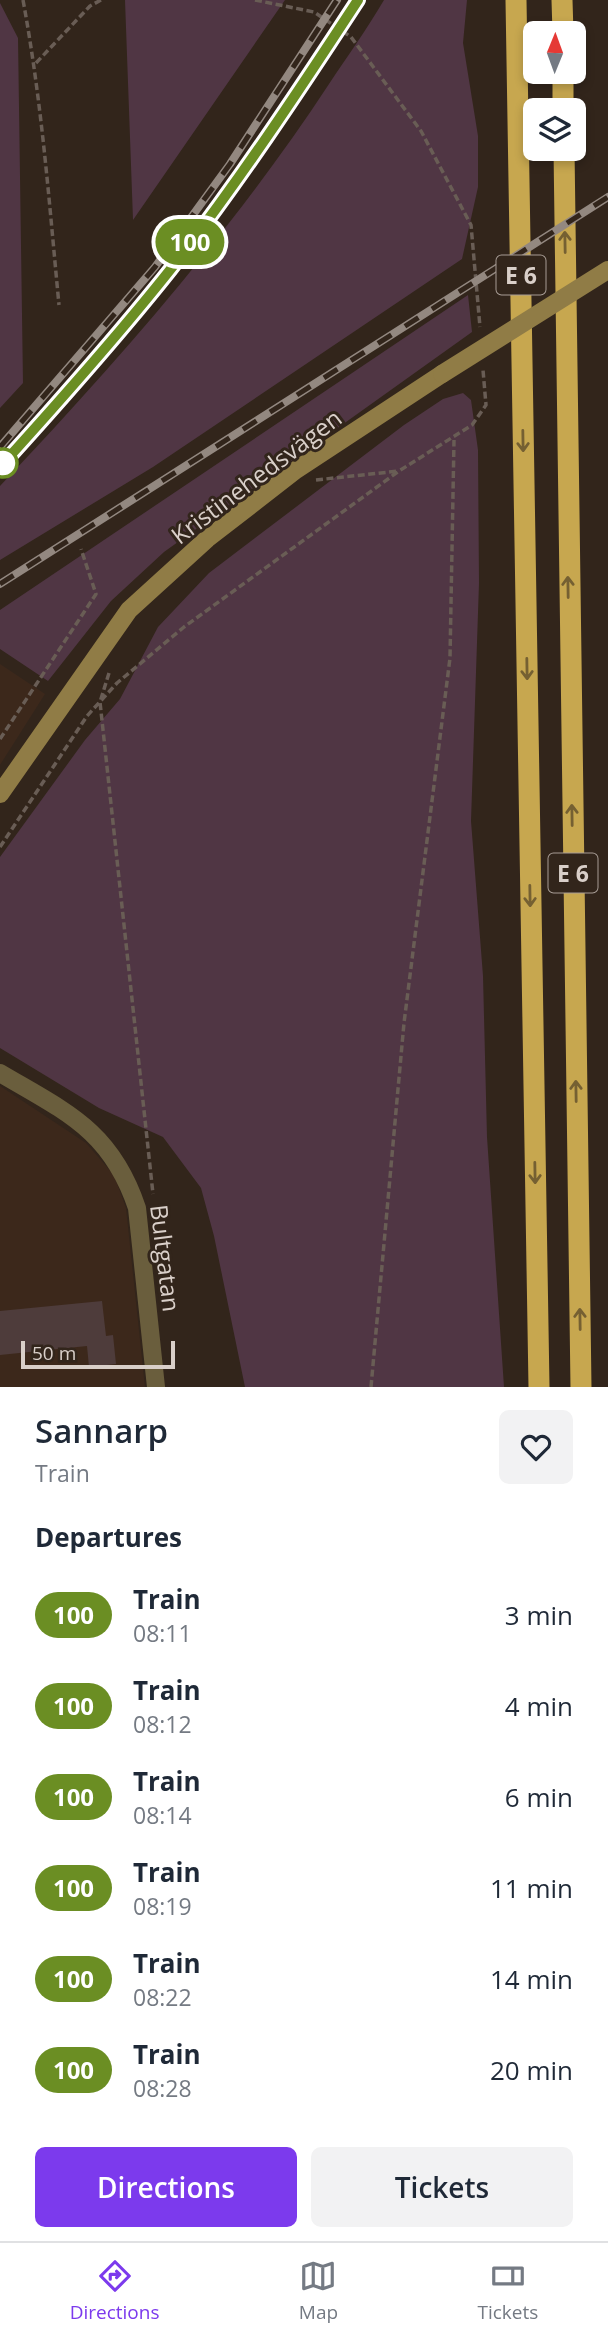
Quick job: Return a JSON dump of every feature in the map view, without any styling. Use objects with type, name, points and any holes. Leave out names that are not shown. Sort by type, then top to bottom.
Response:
[{"type":"highway","name":"E 6","points":[[516,0],[539,1387]]},
{"type":"highway","points":[[562,0],[563,21]]},
{"type":"highway","name":"E 6","points":[[564,161],[581,1387]]},
{"type":"street","name":"Kristinehedsvägen","points":[[0,794],[129,610],[207,539],[296,470],[608,270]]},
{"type":"street","name":"Bultgatan","points":[[0,1073],[77,1119],[100,1139],[129,1185],[137,1208],[156,1387]]},
{"type":"path","points":[[23,0],[36,63],[59,305]]},
{"type":"path","points":[[36,63],[90,6],[101,0]]},
{"type":"path","points":[[255,0],[314,12],[351,37],[421,131],[471,225],[480,336]]},
{"type":"path","points":[[0,847],[87,716],[117,683],[184,627],[399,471],[454,440],[472,425],[486,405],[483,364]]},
{"type":"path","points":[[371,1387],[404,1023],[450,658],[454,440]]},
{"type":"path","points":[[314,480],[399,471]]},
{"type":"path","points":[[0,739],[96,594],[81,550]]},
{"type":"path","points":[[113,665],[100,702],[154,1201]]},
{"type":"shaded area","points":[[125,0],[285,0],[133,220]]},
{"type":"shaded area","points":[[384,0],[467,0],[463,43],[478,136],[478,187],[462,259],[153,467],[0,560],[0,486],[131,342],[214,242],[292,138]]},
{"type":"shaded area","points":[[0,3],[18,38],[23,383],[0,408]]},
{"type":"shaded area","points":[[468,295],[472,332],[164,552],[111,601],[48,681],[0,649],[0,610]]},
{"type":"shaded area","points":[[463,393],[471,400],[478,450],[479,583],[471,821],[483,976],[487,1137],[504,1387],[245,1387],[214,1236],[201,1188],[163,1137],[99,1108],[0,1048],[0,857],[85,740],[120,699],[158,627],[209,573],[404,425],[443,399]]},
{"type":"shaded area","points":[[0,664],[45,694],[0,765]]},
{"type":"shaded area","points":[[0,1086],[86,1143],[114,1175],[126,1208],[145,1387],[0,1387]]},
{"type":"building","points":[[102,1301],[106,1336],[113,1335],[116,1364],[89,1367],[87,1346],[0,1355],[0,1311]]},
{"type":"railway","points":[[0,447],[155,267],[230,164],[337,0]]},
{"type":"railway","points":[[0,467],[97,356],[188,241],[275,123],[358,0]]},
{"type":"railway","points":[[0,584],[608,197]]},
{"type":"train","name":"100","points":[[0,467],[77,383],[169,271],[284,112],[358,0]]}]
